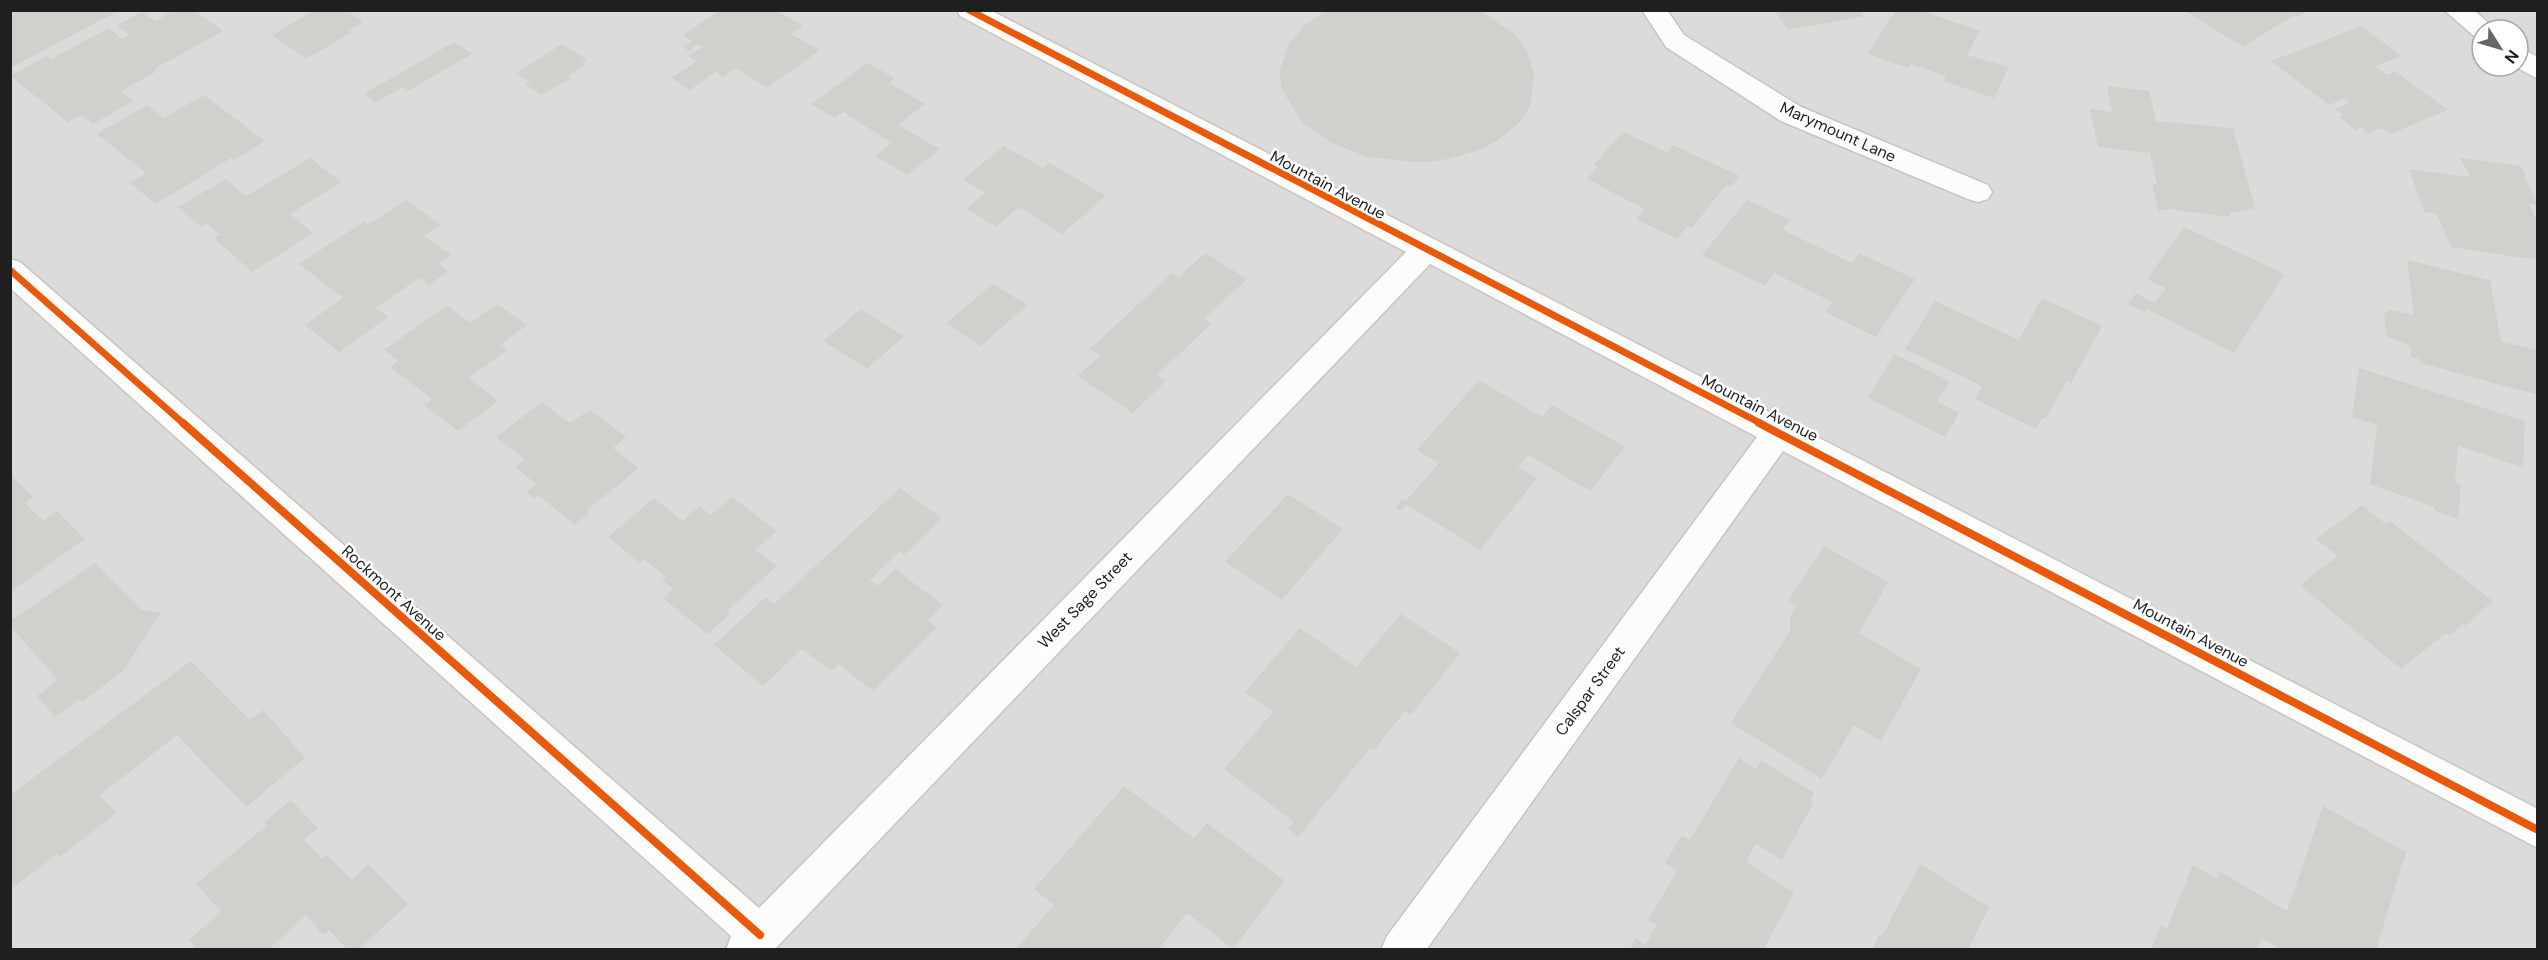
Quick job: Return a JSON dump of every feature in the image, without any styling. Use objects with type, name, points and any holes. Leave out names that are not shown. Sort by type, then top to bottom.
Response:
[{"type":"street","name":"Mountain Avenue","points":[[969,10],[1425,251],[1779,432],[2538,830]]},
{"type":"street","name":"Marymount Lane","points":[[1654,10],[1675,41],[1791,114],[1978,192]]},
{"type":"street","points":[[2456,10],[2470,20]]},
{"type":"street","name":"West Sage Street","points":[[753,942],[1425,251]]},
{"type":"street","name":"Rockmont Avenue","points":[[10,270],[753,942]]},
{"type":"street","name":"Calspar Street","points":[[1401,950],[1779,432]]},
{"type":"shaded area","points":[[11,11],[2537,11],[2537,949],[11,949]]},
{"type":"building","points":[[10,10],[120,10],[10,68]]},
{"type":"building","points":[[175,10],[194,10],[223,31],[156,68],[154,73],[128,87],[122,92],[134,101],[93,124],[81,115],[68,122],[10,76],[47,56],[51,59],[109,28],[122,39],[130,35],[117,25],[142,12],[155,21]]},
{"type":"building","points":[[315,10],[352,10],[349,12],[363,22],[348,31],[350,33],[306,59],[272,35]]},
{"type":"building","points":[[720,10],[775,10],[803,26],[791,34],[820,50],[767,88],[736,68],[723,77],[715,72],[690,90],[671,78],[697,61],[688,56],[702,47],[698,44],[689,51],[683,47],[692,41],[683,35]]},
{"type":"building","points":[[1326,10],[1481,11],[1514,34],[1527,51],[1534,73],[1530,107],[1520,122],[1497,141],[1478,151],[1434,162],[1368,157],[1332,143],[1303,124],[1281,88],[1280,70],[1288,45],[1304,26]]},
{"type":"building","points":[[1774,10],[1859,10],[1864,16],[1788,30]]},
{"type":"building","points":[[1897,10],[1919,10],[1980,31],[1967,55],[2009,67],[1994,98],[1944,81],[1946,76],[1911,64],[1908,68],[1868,54]]},
{"type":"building","points":[[2184,10],[2309,10],[2298,17],[2295,15],[2243,47]]},
{"type":"building","points":[[2361,26],[2402,56],[2375,66],[2387,75],[2395,71],[2448,110],[2390,134],[2382,128],[2368,133],[2361,127],[2355,130],[2339,117],[2343,115],[2335,109],[2349,103],[2344,99],[2329,105],[2271,61]]},
{"type":"building","points":[[454,42],[472,54],[408,91],[403,87],[375,103],[364,94]]},
{"type":"building","points":[[562,44],[587,59],[582,63],[585,65],[568,76],[571,78],[541,95],[525,84],[529,82],[516,73]]},
{"type":"building","points":[[868,63],[895,78],[889,83],[925,104],[898,125],[940,149],[907,175],[875,156],[892,143],[843,112],[835,118],[811,104]]},
{"type":"building","points":[[2107,86],[2149,91],[2156,121],[2233,128],[2255,208],[2230,213],[2230,217],[2168,209],[2158,211],[2152,183],[2157,184],[2150,153],[2098,147],[2090,109],[2112,112]]},
{"type":"building","points":[[204,95],[265,141],[234,160],[231,158],[156,204],[130,183],[146,173],[97,134],[147,105],[163,118]]},
{"type":"building","points":[[1623,132],[1667,152],[1673,145],[1740,176],[1731,187],[1726,185],[1692,228],[1687,226],[1677,239],[1636,219],[1644,209],[1587,179],[1598,166],[1594,164]]},
{"type":"building","points":[[1004,146],[1043,168],[1049,163],[1106,196],[1062,234],[1019,207],[996,227],[966,209],[985,193],[963,179]]},
{"type":"building","points":[[310,158],[341,182],[290,214],[313,233],[252,272],[214,238],[220,235],[207,223],[201,227],[178,207],[226,179],[246,196]]},
{"type":"building","points":[[2460,158],[2521,166],[2537,205],[2529,203],[2538,224],[2538,260],[2451,247],[2437,214],[2424,212],[2409,169],[2470,177]]},
{"type":"building","points":[[406,200],[441,225],[424,236],[451,255],[438,264],[448,271],[429,285],[419,278],[376,308],[388,317],[339,352],[305,325],[343,298],[299,264],[365,221],[369,224]]},
{"type":"building","points":[[1747,200],[1790,220],[1783,230],[1852,263],[1859,253],[1915,279],[1876,337],[1825,312],[1832,302],[1774,273],[1765,286],[1702,255]]},
{"type":"building","points":[[2184,227],[2285,274],[2234,353],[2147,309],[2144,312],[2128,304],[2136,293],[2155,303],[2166,288],[2147,279]]},
{"type":"building","points":[[1205,253],[1247,279],[1204,319],[1212,323],[1157,375],[1166,381],[1133,413],[1077,376],[1100,356],[1090,349],[1172,273],[1179,277]]},
{"type":"building","points":[[2407,260],[2490,280],[2501,342],[2538,350],[2538,395],[2420,363],[2419,359],[2411,357],[2410,346],[2386,334],[2384,315],[2387,312],[2390,310],[2414,315]]},
{"type":"building","points":[[993,284],[1027,305],[981,346],[946,323]]},
{"type":"building","points":[[2042,298],[2102,326],[2071,383],[2067,381],[2046,418],[2043,417],[2036,429],[1975,399],[1982,386],[1905,349],[1935,301],[2019,340]]},
{"type":"building","points":[[497,304],[527,325],[500,345],[507,350],[469,378],[498,401],[458,431],[424,405],[432,399],[390,367],[398,361],[384,350],[447,305],[470,323]]},
{"type":"building","points":[[861,309],[904,336],[867,369],[823,341]]},
{"type":"building","points":[[1894,354],[1950,381],[1937,402],[1959,413],[1945,437],[1868,398]]},
{"type":"building","points":[[2359,368],[2525,421],[2523,468],[2458,445],[2455,482],[2461,485],[2458,519],[2434,510],[2434,507],[2370,484],[2377,425],[2352,417]]},
{"type":"building","points":[[1479,380],[1542,417],[1552,405],[1625,447],[1590,491],[1528,455],[1518,467],[1537,478],[1480,550],[1406,504],[1401,511],[1396,507],[1403,499],[1406,501],[1439,463],[1417,450]]},
{"type":"building","points":[[542,402],[569,423],[590,410],[626,437],[613,448],[639,468],[587,510],[590,512],[575,525],[538,495],[534,498],[527,492],[536,484],[515,467],[524,459],[496,437]]},
{"type":"building","points":[[10,474],[34,497],[25,503],[43,521],[57,511],[85,539],[10,592]]},
{"type":"building","points":[[900,488],[942,518],[905,554],[900,551],[870,580],[877,586],[895,569],[943,605],[928,621],[937,627],[873,691],[838,664],[831,671],[802,649],[763,686],[714,645],[766,597],[774,604]]},
{"type":"building","points":[[1288,494],[1343,529],[1282,600],[1225,562]]},
{"type":"building","points":[[732,497],[777,531],[755,550],[777,566],[727,611],[730,614],[707,634],[663,598],[673,589],[662,581],[666,577],[644,559],[640,563],[608,537],[654,498],[683,521],[699,506],[711,515]]},
{"type":"building","points":[[2362,505],[2386,524],[2390,521],[2493,601],[2465,626],[2462,624],[2450,636],[2446,633],[2401,669],[2300,585],[2338,556],[2316,539]]},
{"type":"building","points":[[1824,546],[1888,582],[1859,633],[1921,669],[1881,741],[1854,725],[1822,779],[1731,723],[1790,631],[1790,616],[1797,607],[1788,601]]},
{"type":"building","points":[[95,563],[141,610],[161,613],[123,671],[82,702],[80,699],[55,717],[37,696],[58,680],[10,626],[10,621]]},
{"type":"building","points":[[1401,614],[1460,653],[1411,715],[1405,711],[1374,750],[1371,747],[1298,837],[1288,829],[1294,822],[1224,769],[1273,712],[1245,692],[1300,628],[1356,667]]},
{"type":"building","points":[[191,661],[250,720],[263,710],[305,758],[246,807],[177,735],[100,795],[116,813],[60,857],[57,854],[10,890],[10,795]]},
{"type":"building","points":[[1739,758],[1756,769],[1761,760],[1814,793],[1811,800],[1814,802],[1782,860],[1756,844],[1746,862],[1794,893],[1763,950],[1629,950],[1636,938],[1645,945],[1657,925],[1648,920],[1677,871],[1665,863],[1682,835],[1690,840]]},
{"type":"building","points":[[1124,786],[1194,838],[1207,823],[1285,881],[1233,949],[1187,913],[1158,950],[1015,950],[1054,905],[1034,889]]},
{"type":"building","points":[[291,800],[318,828],[304,840],[322,859],[327,854],[351,880],[369,864],[408,904],[358,950],[348,950],[329,930],[323,935],[306,915],[268,950],[198,950],[189,940],[221,912],[196,884],[267,825],[264,822]]},
{"type":"building","points":[[2323,806],[2406,852],[2376,950],[2281,950],[2262,938],[2257,950],[2151,950],[2161,925],[2167,929],[2193,865],[2217,879],[2220,872],[2287,911]]},
{"type":"building","points":[[1920,864],[1989,907],[1968,950],[1872,950],[1880,934],[1882,936]]},
{"type":"cycle path","points":[[969,10],[2538,830]]},
{"type":"cycle path","points":[[10,270],[760,935]]}]
